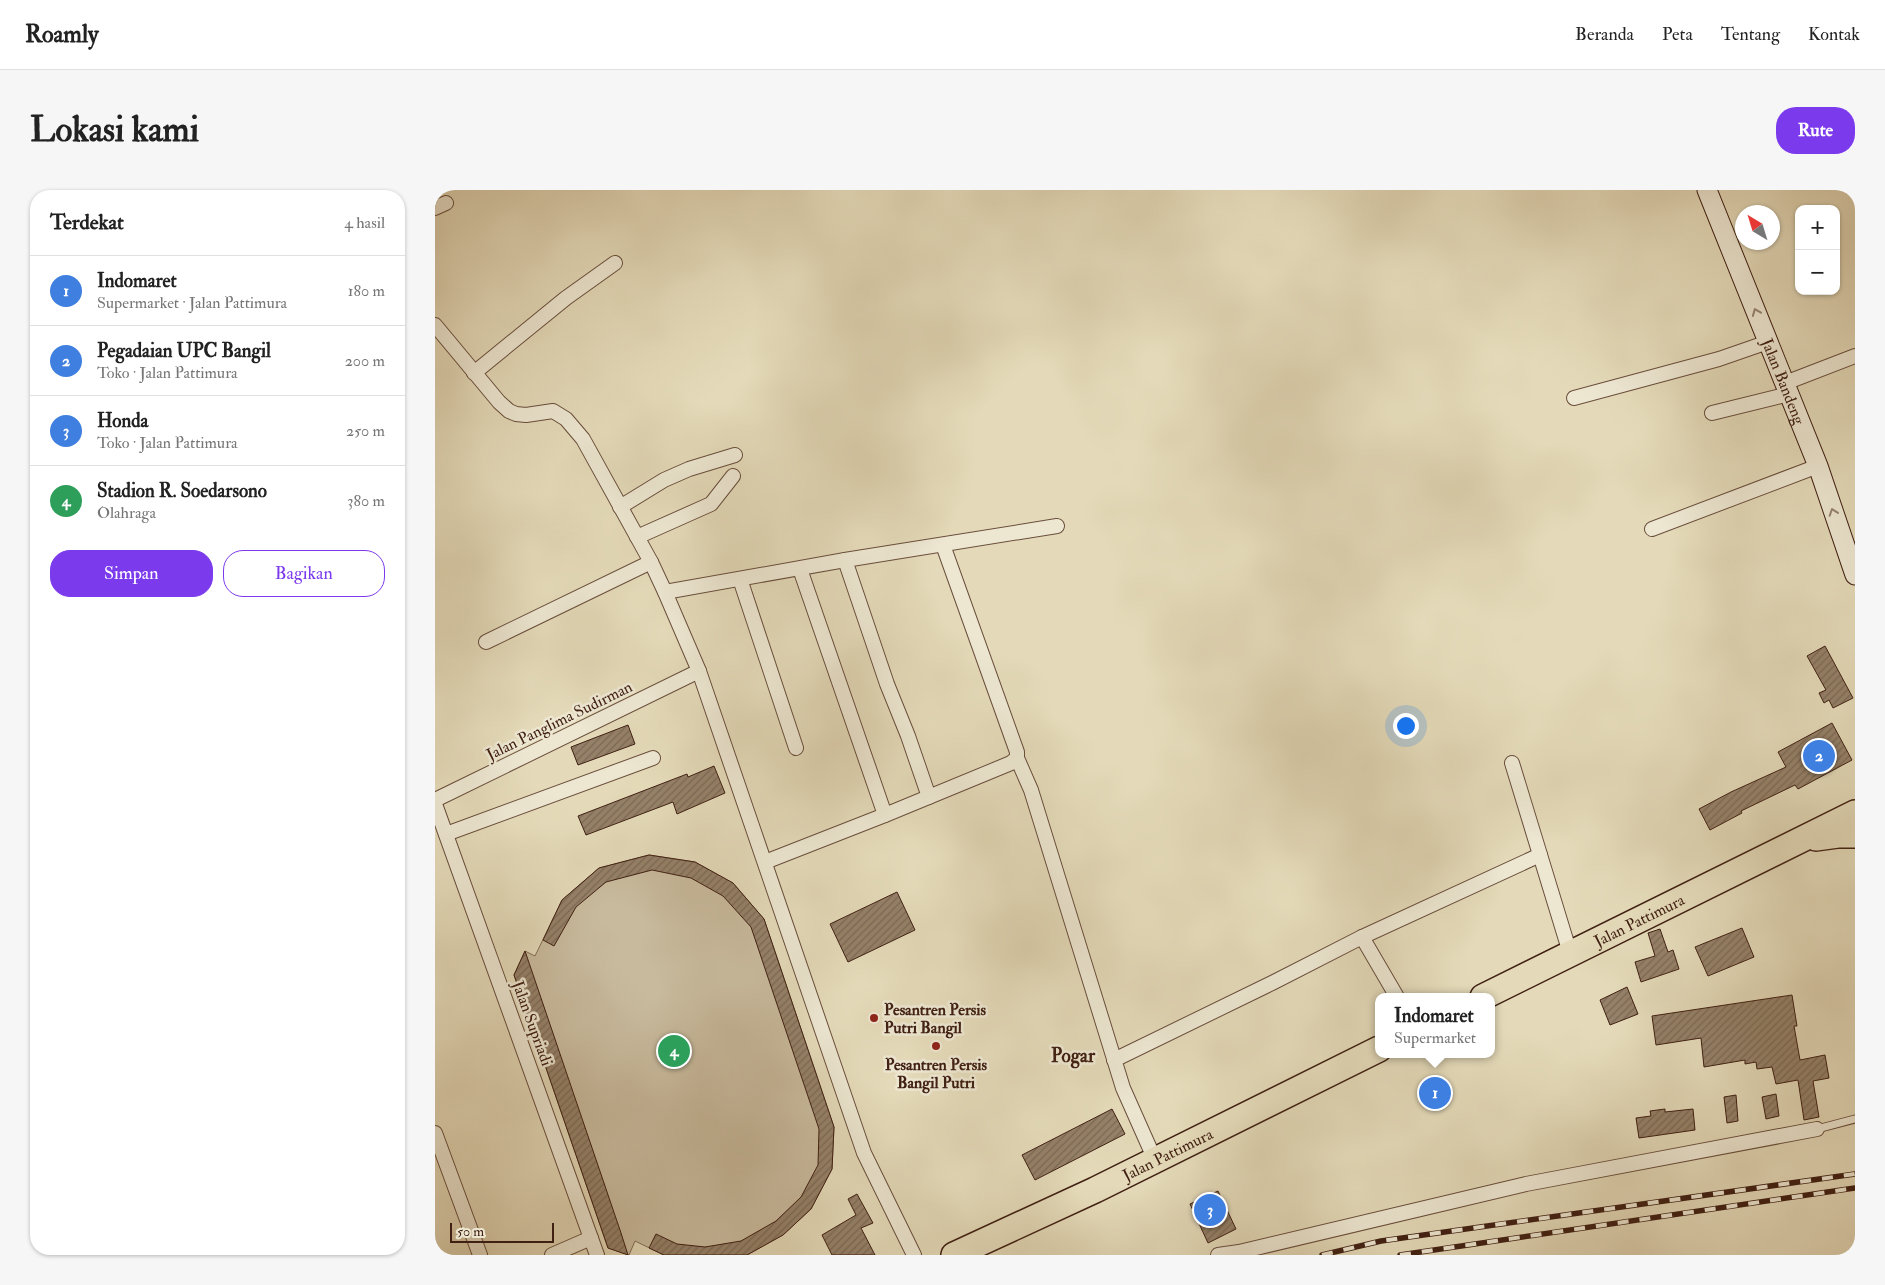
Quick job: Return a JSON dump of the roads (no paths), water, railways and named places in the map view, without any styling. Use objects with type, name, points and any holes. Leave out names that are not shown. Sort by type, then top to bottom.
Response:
[{"type":"highway","name":"Jalan Pattimura","points":[[1491,993],[1855,813]]},
{"type":"highway","points":[[1794,842],[1827,836],[1855,835]]},
{"type":"highway","name":"Jalan Pattimura","points":[[954,1255],[1095,1190],[1375,1051]]},
{"type":"street","name":"Jalan Bandeng","points":[[1707,190],[1818,466],[1855,575]]},
{"type":"street","points":[[474,373],[566,298],[615,262]]},
{"type":"street","points":[[435,325],[474,373],[509,411],[526,415],[553,411],[566,419],[583,439],[651,562],[699,671],[863,1152],[914,1255]]},
{"type":"street","points":[[1574,398],[1719,359],[1768,342]]},
{"type":"street","points":[[1712,413],[1787,388],[1855,356]]},
{"type":"street","points":[[620,507],[664,480],[735,455]]},
{"type":"street","points":[[1652,529],[1818,466]]},
{"type":"street","points":[[637,537],[711,504],[733,476]]},
{"type":"street","points":[[665,592],[845,560],[1057,526]]},
{"type":"street","points":[[943,545],[1017,752],[1017,758],[1031,790],[1044,830],[1053,867],[1072,920],[1123,1088],[1155,1160]]},
{"type":"street","points":[[845,560],[887,684],[908,736],[929,797]]},
{"type":"street","points":[[486,642],[651,562]]},
{"type":"street","points":[[800,569],[885,815]]},
{"type":"street","points":[[740,579],[796,748]]},
{"type":"street","name":"Jalan Panglima Sudirman","points":[[435,802],[699,671]]},
{"type":"street","points":[[446,834],[653,758]]},
{"type":"street","points":[[765,862],[929,797],[1011,763],[1017,758]]},
{"type":"street","points":[[1512,763],[1570,953]]},
{"type":"street","name":"Jalan Supriadi","points":[[435,802],[597,1255]]},
{"type":"street","points":[[1114,1060],[1362,937],[1539,855]]},
{"type":"street","points":[[1362,937],[1395,993]]},
{"type":"street","points":[[1218,1255],[1239,1252],[1526,1184],[1817,1129]]},
{"type":"street","points":[[435,1134],[480,1255]]},
{"type":"street","points":[[552,1255],[591,1238]]},
{"type":"lane","points":[[1817,1129],[1855,1119]]},
{"type":"railway","points":[[1322,1255],[1381,1241],[1855,1174]]},
{"type":"railway","points":[[1400,1255],[1855,1188]]},
{"type":"place","name":"Pegadaian UPC Bangil","points":[[1819,756]]},
{"type":"place","name":"Pesantren Persis Putri Bangil","points":[[874,1018]]},
{"type":"place","name":"Pesantren Persis Bangil Putri","points":[[936,1046]]},
{"type":"place","name":"Stadion R. Soedarsono","points":[[674,1051]]},
{"type":"place","name":"Indomaret","points":[[1435,1093]]},
{"type":"place","name":"Honda","points":[[1210,1210]]},
{"type":"district","name":"Pogar","points":[[1073,1055]]}]
